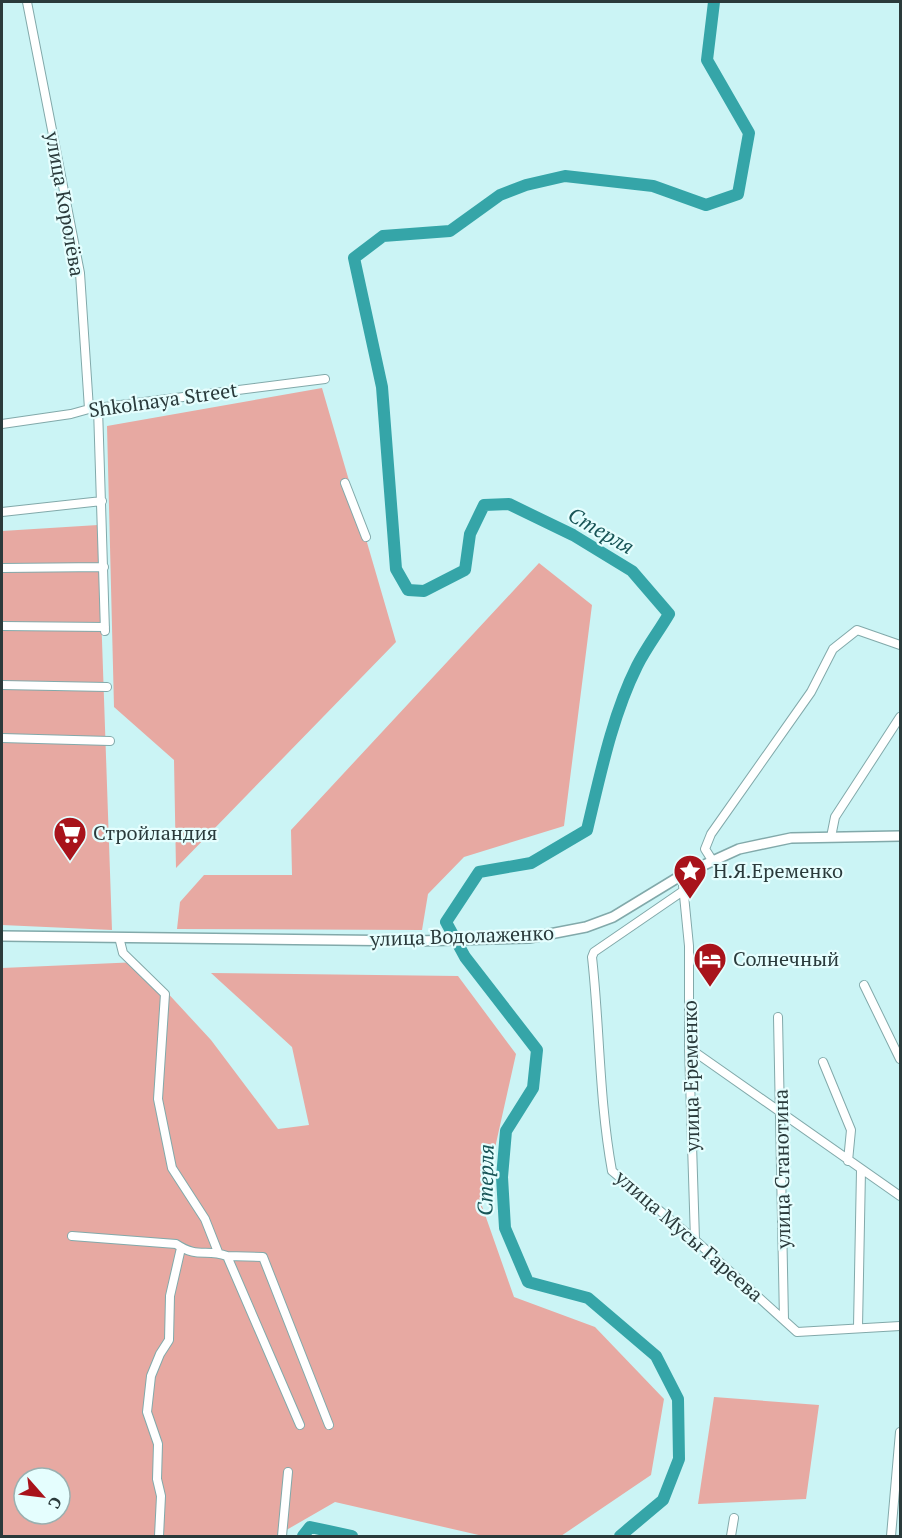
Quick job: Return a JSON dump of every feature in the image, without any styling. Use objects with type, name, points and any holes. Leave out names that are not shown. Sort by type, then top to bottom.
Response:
[{"type":"main road","name":"улица Водолаженко","points":[[2,936],[417,941],[551,935],[586,927],[613,916],[712,860],[754,844],[791,838],[900,836]]},
{"type":"street","name":"улица Королёва","points":[[2,626],[105,629],[102,501],[80,273],[27,2]]},
{"type":"street","name":"Shkolnaya Street","points":[[2,424],[94,408],[325,379]]},
{"type":"street","points":[[345,483],[366,537]]},
{"type":"street","points":[[2,512],[102,501]]},
{"type":"street","points":[[2,568],[104,567]]},
{"type":"street","points":[[712,860],[705,849],[711,834],[811,692],[833,649],[857,630],[900,645]]},
{"type":"street","points":[[2,685],[107,687]]},
{"type":"street","points":[[831,837],[835,817],[900,717]]},
{"type":"street","points":[[2,738],[110,741]]},
{"type":"street","name":"улица Еременко","points":[[682,876],[689,946],[689,1048],[695,1240]]},
{"type":"street","name":"улица Мусы Гареева","points":[[683,891],[594,952],[592,957],[599,1017],[603,1120],[612,1171],[695,1240],[797,1332],[900,1326]]},
{"type":"street","points":[[119,937],[123,953],[140,966],[165,994],[158,1099],[172,1168],[206,1219],[218,1252]]},
{"type":"street","points":[[864,985],[900,1059]]},
{"type":"street","name":"улица Станотина","points":[[778,1017],[782,1113],[784,1320]]},
{"type":"street","points":[[689,1048],[900,1196]]},
{"type":"street","points":[[823,1062],[851,1131],[848,1161]]},
{"type":"street","points":[[858,1327],[861,1170]]},
{"type":"street","points":[[72,1236],[176,1244],[190,1254],[218,1252],[227,1256],[263,1257],[329,1425]]},
{"type":"street","points":[[159,1536],[161,1496],[157,1479],[158,1444],[147,1413],[151,1376],[160,1354],[170,1340],[170,1296],[181,1248]]},
{"type":"street","points":[[227,1256],[300,1425]]},
{"type":"street","points":[[891,1536],[900,1432]]},
{"type":"street","points":[[282,1536],[288,1472]]},
{"type":"street","points":[[731,1536],[734,1518]]},
{"type":"shaded area","points":[[322,388],[396,642],[176,868],[174,760],[114,707],[107,426]]},
{"type":"shaded area","points":[[98,525],[112,930],[2,925],[2,531]]},
{"type":"shaded area","points":[[539,563],[592,605],[564,826],[464,857],[428,894],[422,930],[177,929],[180,902],[204,875],[292,875],[291,830]]},
{"type":"shaded area","points":[[139,962],[211,1040],[278,1129],[309,1125],[292,1047],[211,973],[458,976],[516,1054],[482,1206],[514,1297],[595,1327],[664,1399],[651,1475],[561,1536],[483,1536],[335,1502],[276,1536],[2,1536],[2,968]]},
{"type":"shaded area","points":[[714,1397],[819,1405],[806,1499],[698,1504]]},
{"type":"waterway","name":"Стерля","points":[[620,1536],[663,1500],[679,1459],[678,1399],[656,1356],[588,1298],[528,1282],[505,1228],[502,1177],[506,1131],[533,1088],[537,1050],[465,957],[446,922],[479,872],[531,863],[587,830],[607,746],[620,705],[641,659],[669,614],[632,571],[573,535],[509,504],[484,505],[470,534],[465,570],[424,591],[408,590],[396,569],[382,387],[354,258],[383,236],[450,231],[500,195],[526,185],[565,176],[653,186],[706,205],[738,194],[749,133],[707,60],[714,2]]},
{"type":"waterway","name":"Стерля","points":[[303,1536],[310,1527],[352,1536]]},
{"type":"place","name":"Стройландия","points":[[70,862]]},
{"type":"place","name":"Н.Я.Еременко","points":[[690,900]]},
{"type":"place","name":"Солнечный","points":[[710,988]]}]
